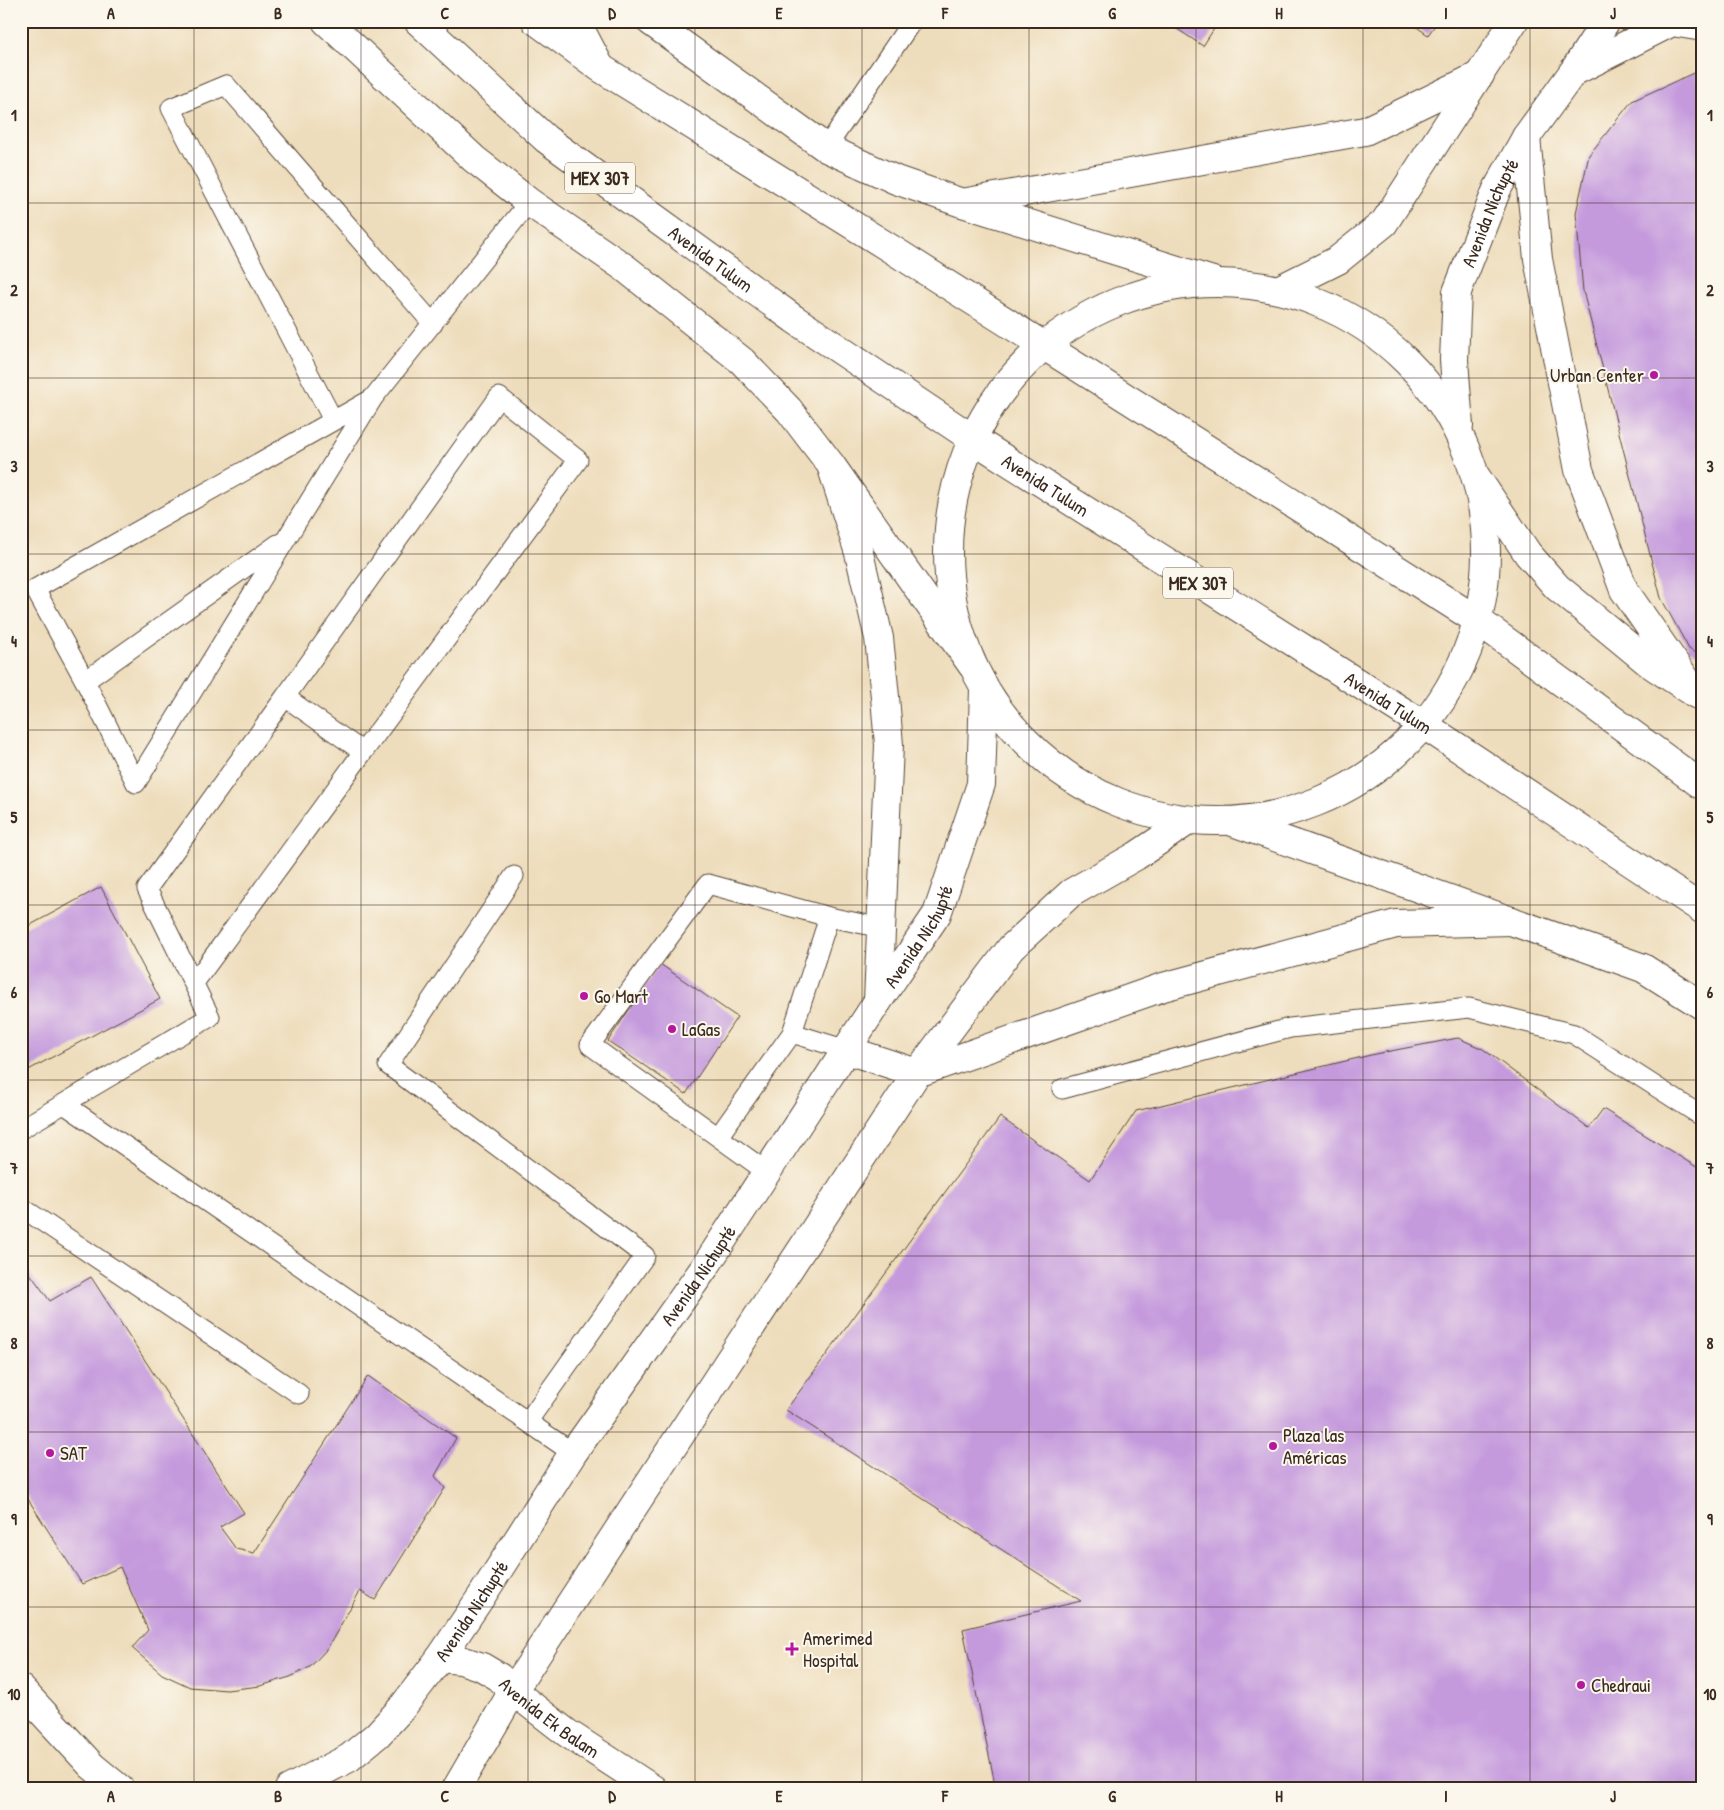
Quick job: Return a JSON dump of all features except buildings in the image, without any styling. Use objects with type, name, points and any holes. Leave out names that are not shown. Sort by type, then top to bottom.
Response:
[{"type":"main road","points":[[326,21],[474,159],[529,202],[625,268],[742,361],[789,410],[831,465],[1022,739],[1070,780],[1127,808],[1188,821],[1233,822],[1276,816],[1326,799],[1372,772],[1424,725],[1437,709],[1456,677],[1480,622],[1487,552],[1483,505],[1474,467],[1459,430],[1427,381],[1386,340],[1336,308],[1280,289],[1213,281],[962,204],[896,180],[826,148],[650,21]]},
{"type":"main road","name":"Avenida Tulum","points":[[418,21],[546,139],[794,319],[973,439],[1424,725],[1703,910]]},
{"type":"main road","points":[[536,21],[599,67],[896,252],[1480,622],[1703,786]]},
{"type":"main road","points":[[576,21],[599,67]]},
{"type":"main road","points":[[1280,289],[1338,260],[1384,223],[1514,21]]},
{"type":"main road","name":"Avenida Nichupté","points":[[1459,430],[1454,360],[1457,292],[1496,189],[1526,137],[1573,72],[1606,21]]},
{"type":"main road","points":[[1573,72],[1672,22],[1703,27]]},
{"type":"main road","points":[[962,204],[1365,131],[1480,75]]},
{"type":"main road","points":[[1526,137],[1538,259],[1579,470],[1624,590],[1699,697]]},
{"type":"main road","points":[[978,677],[962,642],[952,602],[948,561],[950,519],[957,487],[973,439],[990,409],[1010,381],[1043,346],[1079,320],[1130,297],[1170,284],[1213,281]]},
{"type":"main road","points":[[831,465],[859,553],[879,638],[889,745],[878,1001]]},
{"type":"main road","points":[[1477,478],[1528,554],[1557,587],[1649,663],[1699,697]]},
{"type":"main road","name":"Avenida Nichupté","points":[[289,1789],[348,1758],[377,1735],[401,1709],[440,1658],[573,1453],[705,1267],[878,1001],[937,914],[980,784],[978,677]]},
{"type":"main road","points":[[456,1789],[513,1691],[917,1073],[1011,948],[1071,893],[1136,856],[1188,821]]},
{"type":"main road","points":[[1233,822],[1642,968],[1703,1006]]},
{"type":"main road","points":[[847,1050],[917,1073],[1163,987],[1396,924],[1512,921]]},
{"type":"main road","name":"Avenida Ek Balam","points":[[440,1658],[461,1660],[482,1667],[499,1677],[513,1691],[567,1733],[653,1789]]},
{"type":"main road","points":[[21,1689],[92,1766],[120,1789]]},
{"type":"lane","points":[[826,148],[912,21]]},
{"type":"lane","points":[[333,420],[171,108],[226,85],[433,324]]},
{"type":"lane","points":[[373,398],[35,590],[85,681],[136,783],[373,398],[529,202]]},
{"type":"lane","points":[[21,1129],[210,1017],[147,889],[499,397],[578,460],[194,984]]},
{"type":"lane","points":[[85,681],[285,539]]},
{"type":"lane","points":[[285,697],[363,752]]},
{"type":"lane","points":[[514,876],[388,1065],[645,1256],[528,1421]]},
{"type":"lane","points":[[767,1172],[590,1045],[708,884],[829,917],[882,928]]},
{"type":"lane","points":[[718,1137],[792,1033],[829,917]]},
{"type":"lane","points":[[1062,1089],[1290,1028],[1469,1008],[1574,1034],[1703,1117]]},
{"type":"lane","points":[[792,1033],[847,1050]]},
{"type":"lane","points":[[64,1104],[573,1453]]},
{"type":"lane","points":[[21,1207],[299,1394]]},
{"type":"place","name":"Urban Center","points":[[1654,375]]},
{"type":"place","name":"Go Mart","points":[[584,996]]},
{"type":"place","name":"LaGas","points":[[672,1029]]},
{"type":"place","name":"Plaza las Américas","points":[[1273,1446]]},
{"type":"place","name":"SAT","points":[[50,1453]]},
{"type":"place","name":"Amerimed Hospital","points":[[792,1649]]},
{"type":"place","name":"Chedraui","points":[[1581,1685]]}]
